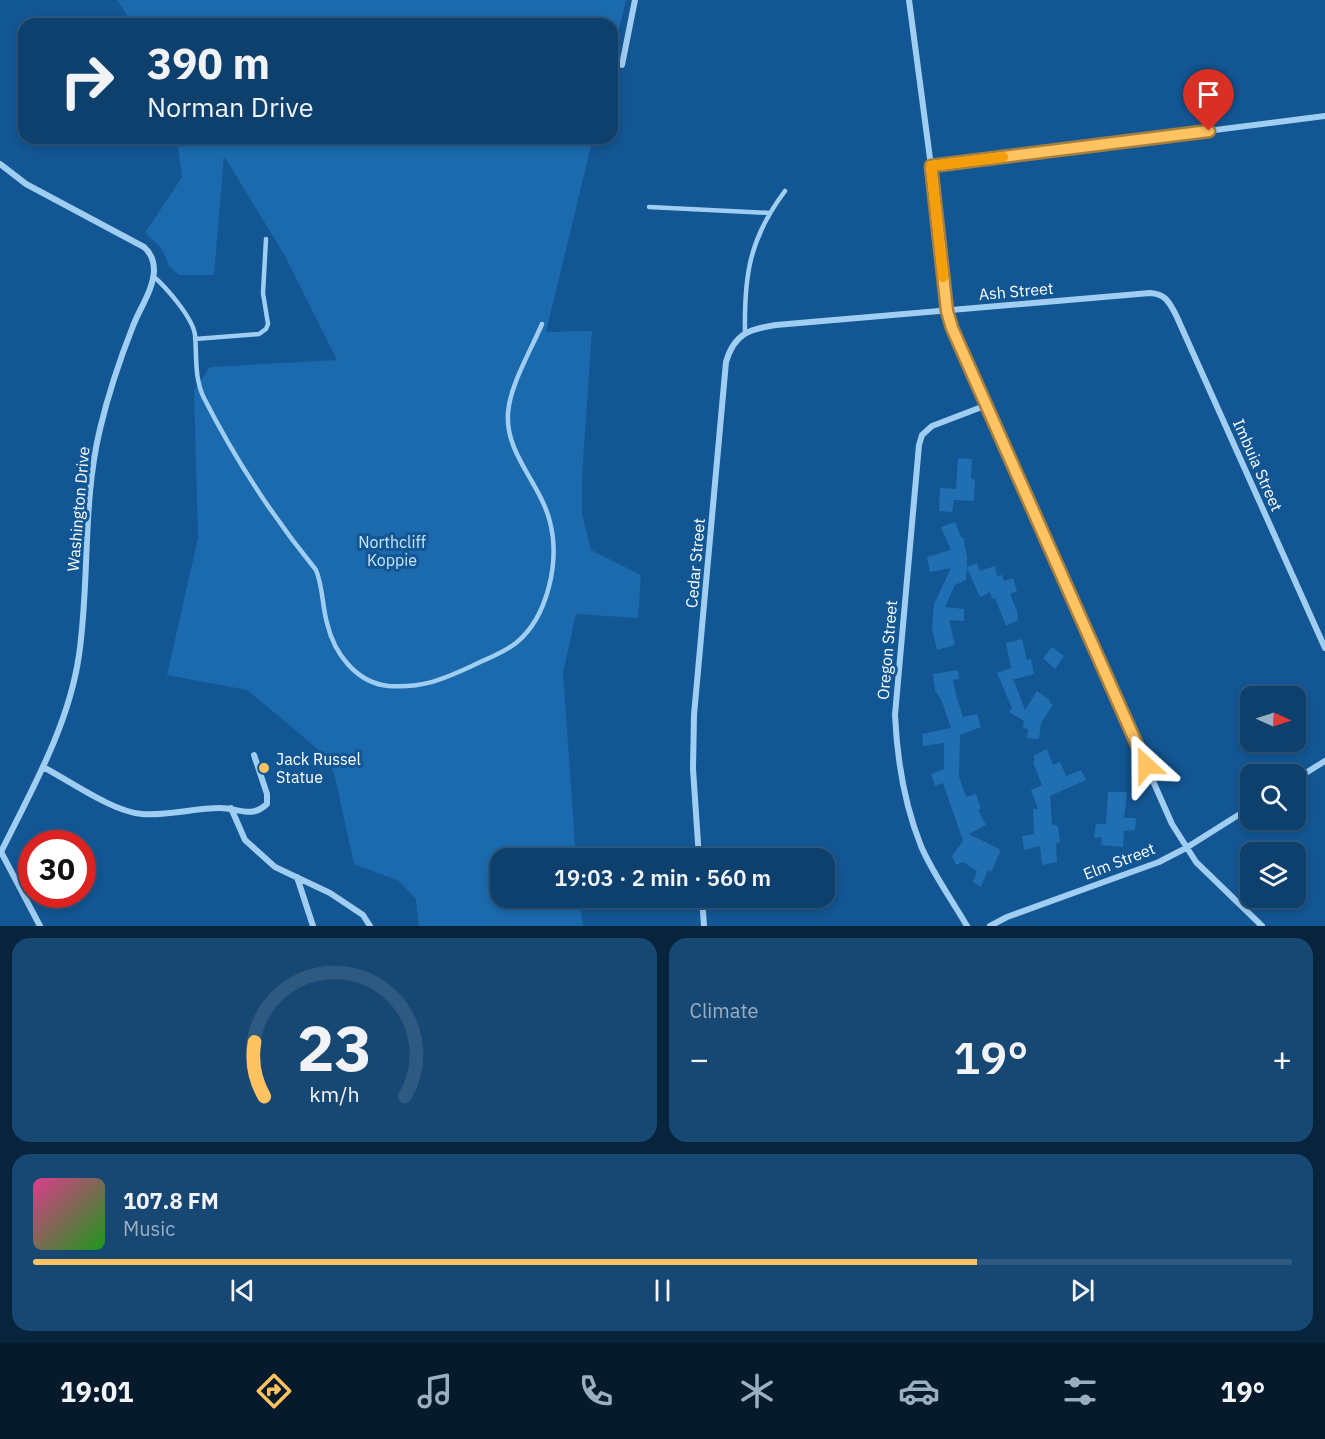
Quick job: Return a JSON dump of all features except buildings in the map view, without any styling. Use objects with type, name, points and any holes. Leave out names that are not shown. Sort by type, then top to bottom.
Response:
[{"type":"street","points":[[622,65],[635,0]]},
{"type":"street","points":[[909,0],[947,311],[952,328],[1172,824],[1186,848],[1208,874],[1262,926]]},
{"type":"street","points":[[931,166],[1325,116]]},
{"type":"street","points":[[0,164],[26,184],[144,247],[153,260],[153,276]]},
{"type":"street","name":"Washington Drive","points":[[40,926],[0,853],[43,767],[65,712],[78,662],[92,472],[100,430],[113,383],[153,276]]},
{"type":"street","name":"Ash Street","points":[[745,333],[760,327],[799,323],[1150,293],[1163,295]]},
{"type":"street","name":"Imbuia Street","points":[[1163,295],[1168,299],[1176,315],[1325,648]]},
{"type":"street","name":"Cedar Street","points":[[698,848],[693,769],[694,715],[726,362],[730,349],[745,333]]},
{"type":"street","name":"Oregon Street","points":[[968,926],[929,862],[914,827],[897,743],[895,715],[919,445],[922,435],[932,426],[987,405]]},
{"type":"street","points":[[43,767],[106,802],[140,814],[231,808],[250,813],[260,810],[267,804],[267,794],[254,755]]},
{"type":"street","points":[[1306,772],[1325,760]]},
{"type":"street","points":[[231,808],[245,840],[275,867],[330,893],[363,915],[370,926]]},
{"type":"street","name":"Elm Street","points":[[990,926],[1007,916],[1159,862],[1240,814]]},
{"type":"street","points":[[297,877],[313,926]]},
{"type":"street","points":[[703,908],[704,926]]},
{"type":"lane","points":[[745,333],[744,295],[747,273],[770,213],[785,192]]},
{"type":"lane","points":[[649,207],[770,213]]},
{"type":"lane","points":[[195,339],[259,334],[266,329],[268,324],[264,293],[266,239]]},
{"type":"lane","points":[[153,276],[174,298],[193,327],[196,368],[202,395],[247,477],[316,570],[327,623],[334,643],[352,670],[365,680],[383,685],[411,687],[425,685],[508,649],[528,632],[543,602],[551,575],[554,546],[550,520],[514,447],[508,414],[512,395],[542,324]]},
{"type":"green space","points":[[117,0],[626,0],[618,34],[618,18],[129,18]]},
{"type":"green space","name":"Northcliff Koppie","points":[[178,144],[592,144],[546,332],[592,331],[582,476],[582,513],[591,550],[641,575],[638,618],[576,614],[563,673],[575,848],[490,848],[490,908],[581,908],[583,926],[419,926],[416,899],[399,881],[354,864],[334,773],[326,756],[247,690],[167,675],[198,538],[194,390],[210,367],[337,360],[285,256],[224,156],[214,275],[179,275],[169,266],[162,249],[145,233],[182,177]]},
{"type":"slow traffic","points":[[943,277],[931,166],[1003,157]]},
{"type":"place","name":"Jack Russel Statue","points":[[264,768]]},
{"type":"route","points":[[1146,765],[952,328],[947,311],[931,166],[1209,131]]}]
